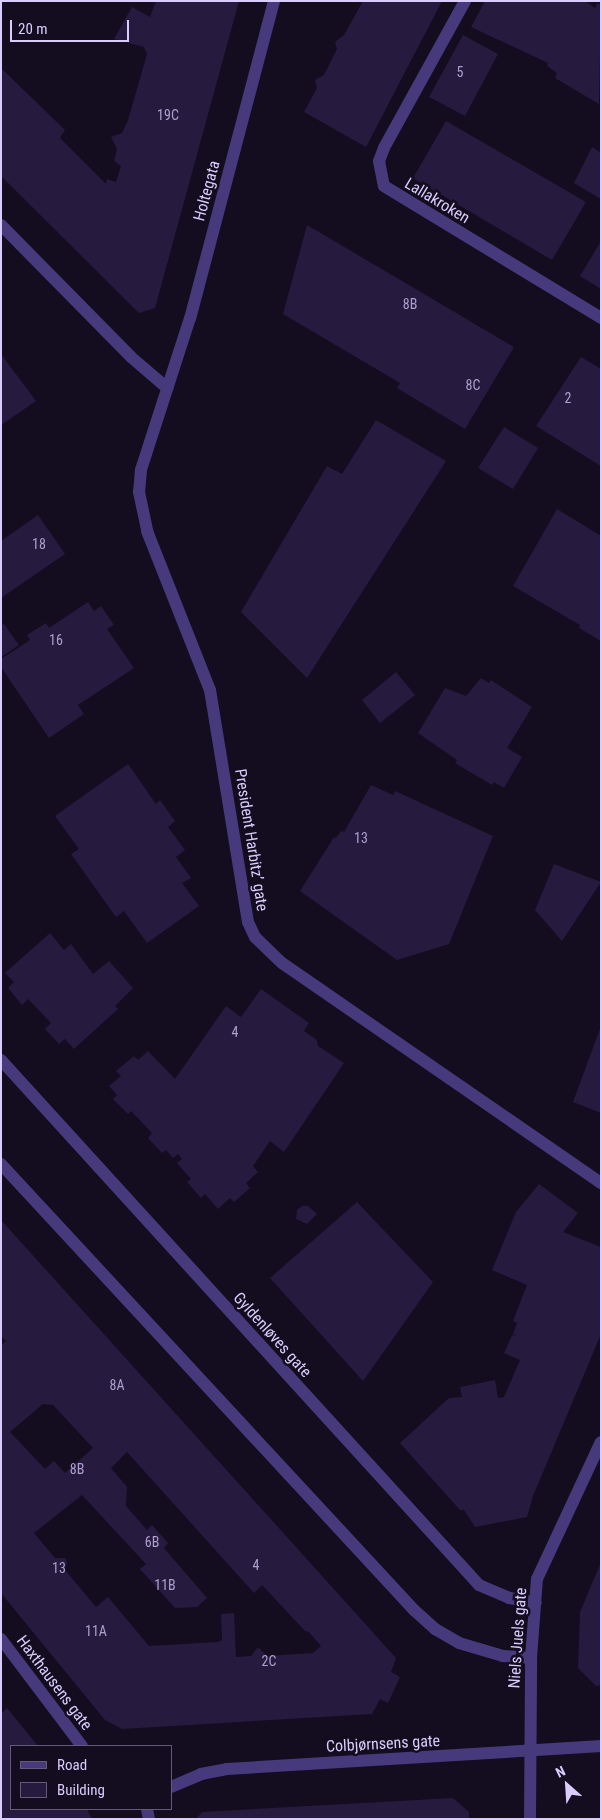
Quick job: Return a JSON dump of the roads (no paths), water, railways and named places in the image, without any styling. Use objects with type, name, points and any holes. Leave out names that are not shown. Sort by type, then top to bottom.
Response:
[{"type":"street","name":"Holtegata","points":[[167,388],[190,318],[274,1]]},
{"type":"street","name":"Lallakroken","points":[[465,1],[384,148],[379,161],[384,186],[601,318]]},
{"type":"street","points":[[1,225],[87,314],[131,357],[167,388]]},
{"type":"street","name":"President Harbitz’ gate","points":[[167,388],[141,470],[138,492],[147,531],[210,690],[248,922],[255,937],[282,963],[601,1183]]},
{"type":"street","name":"Gyldenløves gate","points":[[1,1060],[479,1585],[509,1598],[536,1604]]},
{"type":"street","points":[[1,1164],[414,1610],[435,1629],[459,1643],[503,1656],[531,1658]]},
{"type":"street","name":"Niels Juels gate","points":[[530,1819],[531,1658],[538,1580],[601,1442]]},
{"type":"street","name":"Haxthausens gate","points":[[1,1639],[81,1745]]},
{"type":"street","name":"Colbjørnsens gate","points":[[172,1787],[201,1774],[227,1769],[601,1746]]}]
